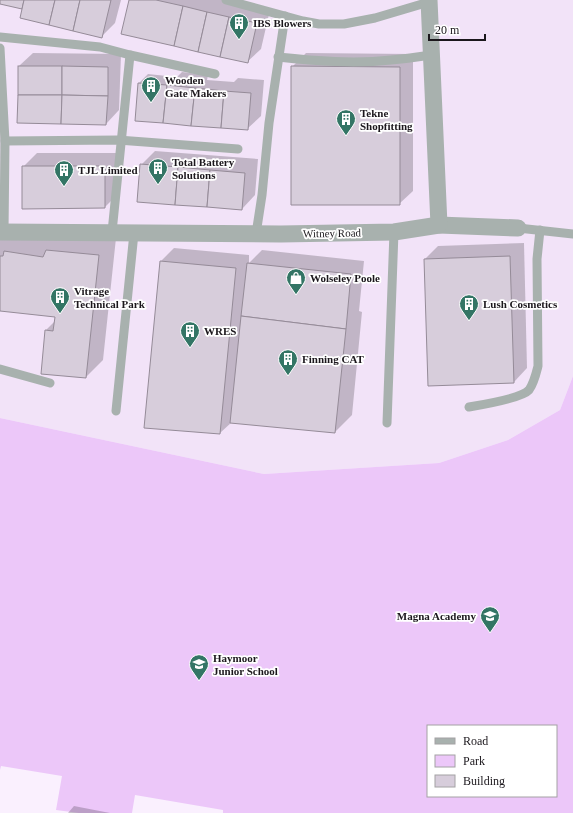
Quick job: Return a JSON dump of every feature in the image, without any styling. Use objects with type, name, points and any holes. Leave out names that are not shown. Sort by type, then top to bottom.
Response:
[{"type":"street","points":[[429,1],[439,224]]},
{"type":"street","name":"Witney Road","points":[[2,232],[256,234],[394,232],[439,224],[518,228]]},
{"type":"lane","points":[[226,0],[319,24],[344,24],[375,18],[429,1]]},
{"type":"lane","points":[[256,234],[262,195],[269,123],[285,16]]},
{"type":"lane","points":[[0,37],[100,47],[215,74]]},
{"type":"lane","points":[[0,48],[5,141],[2,232]]},
{"type":"lane","points":[[112,232],[130,55]]},
{"type":"lane","points":[[278,57],[309,61],[351,62],[392,60],[431,55]]},
{"type":"lane","points":[[5,141],[121,141],[238,149]]},
{"type":"lane","points":[[518,228],[573,234]]},
{"type":"lane","points":[[469,408],[518,396],[528,391],[534,379],[538,366],[537,259],[540,230]]},
{"type":"lane","points":[[387,423],[394,232]]},
{"type":"lane","points":[[116,411],[134,233]]},
{"type":"lane","points":[[0,369],[50,383]]},
{"type":"shaded area","points":[[0,0],[573,0],[573,376],[560,410],[508,440],[439,463],[264,474],[0,418]]},
{"type":"green space","points":[[573,376],[573,813],[223,813],[223,810],[135,795],[132,813],[79,813],[56,810],[62,776],[1,766],[0,770],[0,418],[264,474],[439,463],[508,440],[560,410]]},
{"type":"building","points":[[0,0],[24,0],[22,9],[0,4]]},
{"type":"building","points":[[24,0],[55,0],[49,25],[20,18]]},
{"type":"building","points":[[55,0],[80,0],[73,31],[49,25]]},
{"type":"building","points":[[80,0],[111,0],[102,38],[73,31]]},
{"type":"building","points":[[129,0],[156,0],[183,6],[174,46],[121,34]]},
{"type":"building","points":[[183,6],[207,12],[198,52],[174,46]]},
{"type":"building","points":[[207,12],[229,17],[220,57],[198,52]]},
{"type":"building","name":"IBS Blowers","points":[[229,17],[257,23],[248,63],[220,57]]},
{"type":"building","points":[[18,66],[62,66],[62,95],[18,95]]},
{"type":"building","points":[[62,66],[108,67],[108,96],[62,95]]},
{"type":"building","name":"Tekne Shopfitting","points":[[291,66],[400,67],[400,205],[291,205]]},
{"type":"building","name":"Wooden Gate Makers","points":[[138,83],[167,85],[163,123],[135,121]]},
{"type":"building","points":[[167,85],[195,88],[191,126],[163,123]]},
{"type":"building","points":[[195,88],[224,91],[221,128],[191,126]]},
{"type":"building","points":[[224,91],[251,93],[248,130],[221,128]]},
{"type":"building","points":[[18,95],[62,95],[61,124],[17,123]]},
{"type":"building","points":[[62,95],[108,96],[106,125],[61,124]]},
{"type":"building","name":"Total Battery Solutions","points":[[140,164],[178,167],[175,205],[137,202]]},
{"type":"building","name":"TJL Limited","points":[[22,166],[105,166],[105,208],[22,209]]},
{"type":"building","points":[[178,167],[210,170],[207,207],[175,205]]},
{"type":"building","points":[[210,170],[245,173],[242,210],[207,207]]},
{"type":"building","name":"Vitrage Technical Park","points":[[46,250],[99,255],[86,378],[41,374],[45,330],[53,331],[55,317],[0,311],[0,256],[3,256],[4,251],[43,257]]},
{"type":"building","name":"Lush Cosmetics","points":[[510,256],[514,383],[428,386],[424,259]]},
{"type":"building","name":"WRES","points":[[160,261],[236,268],[220,434],[144,428]]},
{"type":"building","name":"Wolseley Poole","points":[[247,263],[351,274],[346,329],[241,316]]},
{"type":"building","name":"Finning CAT","points":[[241,316],[346,329],[335,433],[230,423]]},
{"type":"place","name":"IBS Blowers","points":[[239,40]]},
{"type":"place","name":"Wooden Gate Makers","points":[[151,103]]},
{"type":"place","name":"Tekne Shopfitting","points":[[346,136]]},
{"type":"place","name":"Total Battery Solutions","points":[[158,185]]},
{"type":"place","name":"TJL Limited","points":[[64,187]]},
{"type":"place","name":"Wolseley Poole","points":[[296,295]]},
{"type":"place","name":"Vitrage Technical Park","points":[[60,314]]},
{"type":"place","name":"Lush Cosmetics","points":[[469,321]]},
{"type":"place","name":"WRES","points":[[190,348]]},
{"type":"place","name":"Finning CAT","points":[[288,376]]},
{"type":"place","name":"Magna Academy","points":[[490,633]]},
{"type":"place","name":"Haymoor Junior School","points":[[199,681]]}]
